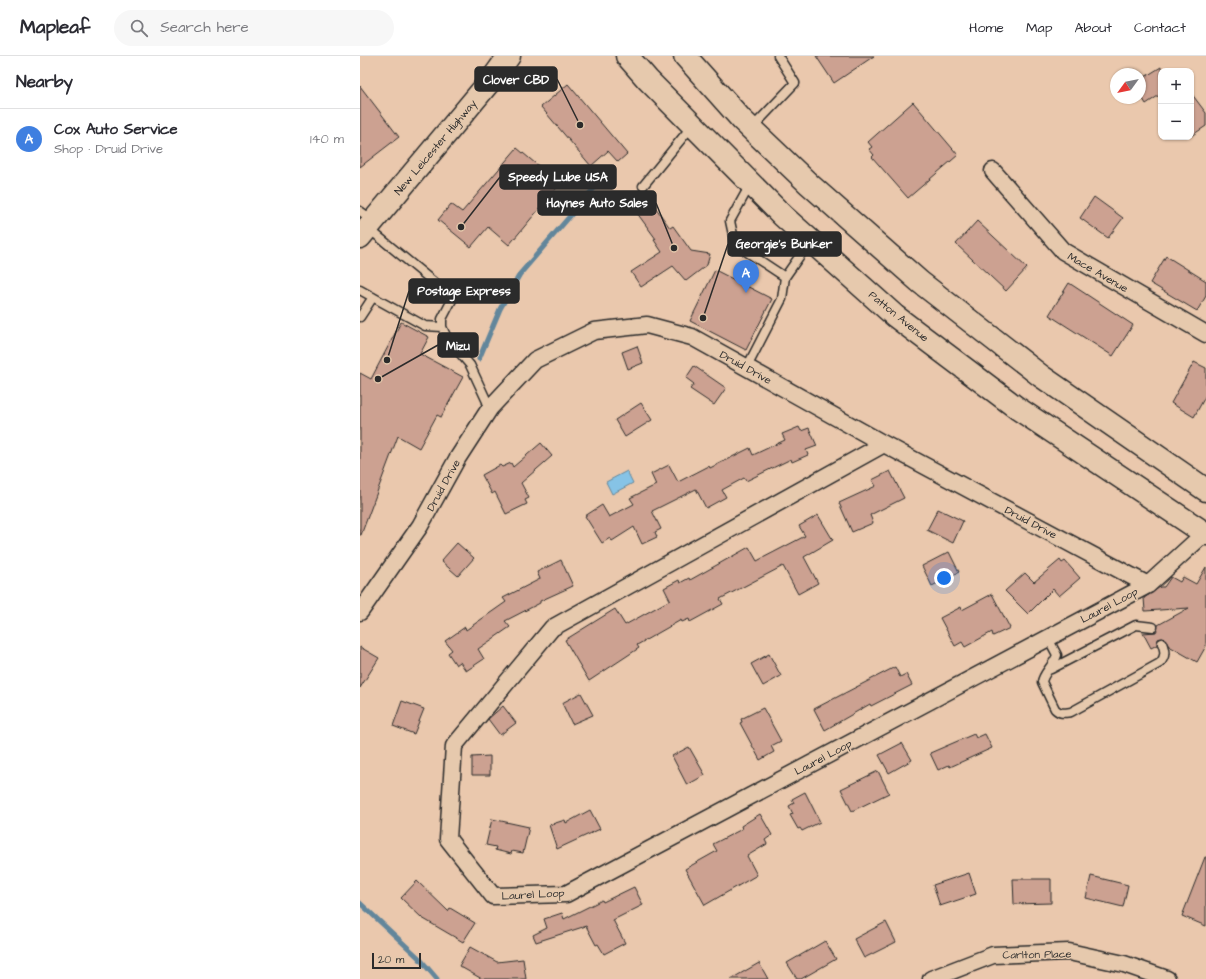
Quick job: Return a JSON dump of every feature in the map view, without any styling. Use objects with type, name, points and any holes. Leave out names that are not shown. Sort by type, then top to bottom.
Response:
[{"type":"main road","name":"New Leicester Highway","points":[[365,224],[496,74],[509,56]]},
{"type":"main road","name":"Patton Avenue","points":[[628,56],[648,80],[750,184],[810,240],[896,316],[1017,408],[1206,533]]},
{"type":"main road","points":[[685,56],[752,129],[809,184],[920,282],[1041,376],[1206,490]]},
{"type":"street","name":"Mace Avenue","points":[[993,171],[1063,251],[1206,334]]},
{"type":"street","name":"Druid Drive","points":[[362,604],[420,526],[457,459],[490,408],[535,360],[594,331],[647,325],[692,337],[884,444],[1148,585]]},
{"type":"street","name":"Laurel Loop","points":[[884,444],[552,628],[454,746],[448,839],[493,896],[566,894],[1148,585]]},
{"type":"street","points":[[1148,585],[1206,533]]},
{"type":"street","name":"Carlton Place","points":[[931,979],[993,955],[1069,952],[1124,964],[1167,979]]},
{"type":"lane","points":[[752,129],[795,83],[778,56]]},
{"type":"lane","points":[[643,186],[693,125]]},
{"type":"lane","points":[[750,184],[730,221],[734,244],[785,277]]},
{"type":"lane","points":[[365,224],[453,298],[444,314],[442,327],[447,338],[470,365],[490,408]]},
{"type":"lane","points":[[747,367],[782,299],[785,277],[810,240]]},
{"type":"lane","points":[[360,290],[424,326],[442,327]]},
{"type":"lane","points":[[360,317],[373,297]]},
{"type":"lane","points":[[1153,627],[1136,625],[1050,669],[1042,677],[1044,688],[1058,712],[1070,712],[1160,663],[1164,658],[1162,643]]},
{"type":"lane","points":[[1048,638],[1057,655],[1050,669]]},
{"type":"water","points":[[627,471],[633,483],[612,494],[606,482]]},
{"type":"building","points":[[816,56],[874,56],[834,83]]},
{"type":"building","points":[[1158,69],[1158,96],[1146,104],[1146,76]]},
{"type":"building","points":[[568,84],[627,154],[618,162],[608,151],[591,166],[541,107]]},
{"type":"building","points":[[360,86],[399,137],[360,167]]},
{"type":"building","points":[[1194,97],[1206,113],[1206,126],[1194,134]]},
{"type":"building","points":[[913,102],[958,155],[908,198],[872,157],[874,155],[869,149],[872,147],[868,142]]},
{"type":"building","points":[[517,148],[560,184],[509,245],[488,227],[471,247],[438,220],[451,204],[462,212]]},
{"type":"building","points":[[1094,197],[1123,218],[1108,238],[1080,218]]},
{"type":"building","points":[[649,198],[670,228],[673,226],[691,251],[710,254],[707,265],[686,281],[673,266],[641,287],[631,272],[662,252],[654,240],[656,239],[634,209]]},
{"type":"building","points":[[977,221],[1027,268],[1006,291],[956,244]]},
{"type":"building","points":[[1166,256],[1206,281],[1206,296],[1197,311],[1150,283]]},
{"type":"building","points":[[715,270],[772,299],[746,350],[690,321]]},
{"type":"building","points":[[1069,283],[1133,325],[1113,356],[1049,315]]},
{"type":"building","points":[[401,322],[429,337],[420,354],[463,377],[441,417],[437,415],[419,448],[398,436],[360,535],[360,373],[371,379]]},
{"type":"building","points":[[637,346],[643,363],[628,369],[622,352]]},
{"type":"building","points":[[1194,362],[1206,368],[1206,395],[1194,417],[1171,403]]},
{"type":"building","points":[[694,366],[726,388],[714,405],[690,389],[694,384],[686,378]]},
{"type":"building","points":[[641,403],[652,420],[625,437],[615,420]]},
{"type":"building","points":[[799,427],[801,431],[809,428],[817,446],[806,450],[808,455],[792,462],[791,459],[746,481],[744,478],[722,490],[726,497],[706,508],[696,489],[652,511],[661,529],[655,532],[657,537],[642,544],[634,527],[612,541],[610,538],[602,543],[585,516],[602,505],[609,517],[634,504],[630,498],[656,485],[651,474],[669,465],[678,482],[709,466],[710,468],[750,448],[753,455],[785,440],[782,434]]},
{"type":"building","points":[[541,443],[552,456],[521,483],[529,498],[525,500],[527,504],[506,514],[495,492],[492,494],[482,475],[500,465],[502,467],[511,463],[513,467]]},
{"type":"building","points":[[890,471],[904,498],[870,515],[873,523],[852,532],[839,503],[876,486],[872,480]]},
{"type":"building","points":[[938,509],[963,521],[953,543],[927,530]]},
{"type":"building","points":[[818,515],[833,540],[804,557],[818,583],[798,594],[783,566],[720,599],[723,604],[690,622],[689,619],[682,622],[681,620],[637,645],[639,648],[589,681],[565,640],[615,609],[625,625],[670,600],[664,588],[679,580],[680,583],[689,578],[690,580],[749,547],[757,561],[805,536],[799,526]]},
{"type":"building","points":[[457,543],[474,558],[458,576],[441,561]]},
{"type":"building","points":[[949,552],[959,572],[932,586],[922,566]]},
{"type":"building","points":[[561,560],[573,586],[540,601],[540,603],[505,621],[510,627],[478,649],[484,659],[466,671],[460,662],[456,665],[448,653],[452,650],[445,641],[465,627],[466,630],[506,602],[503,598],[540,579],[537,572]]},
{"type":"building","points":[[1060,560],[1062,563],[1065,561],[1080,578],[1059,596],[1053,589],[1028,614],[1005,591],[1025,573],[1034,582]]},
{"type":"building","points":[[1206,567],[1206,646],[1197,662],[1169,646],[1163,638],[1158,639],[1157,645],[1151,648],[1143,633],[1156,632],[1158,625],[1189,608],[1145,611],[1144,598],[1160,587],[1164,587],[1171,577],[1180,582],[1183,577],[1196,584]]},
{"type":"building","points":[[992,594],[1010,628],[993,636],[992,632],[965,647],[962,642],[955,646],[940,618],[961,607],[962,610]]},
{"type":"building","points":[[360,647],[379,658],[360,688]]},
{"type":"building","points":[[769,654],[781,676],[763,686],[751,664]]},
{"type":"building","points":[[895,667],[900,677],[906,674],[912,685],[871,706],[870,704],[825,730],[814,709]]},
{"type":"building","points":[[581,693],[593,715],[572,724],[562,703]]},
{"type":"building","points":[[402,701],[424,709],[414,734],[393,726]]},
{"type":"building","points":[[503,706],[516,723],[500,735],[488,719]]},
{"type":"building","points":[[763,708],[781,741],[771,746],[774,752],[760,760],[740,723],[742,722],[741,719]]},
{"type":"building","points":[[974,734],[976,738],[985,734],[992,748],[950,767],[949,765],[938,770],[930,753]]},
{"type":"building","points":[[902,743],[912,760],[889,773],[879,755]]},
{"type":"building","points":[[689,747],[705,775],[687,785],[672,756]]},
{"type":"building","points":[[490,756],[490,775],[472,775],[472,757]]},
{"type":"building","points":[[878,771],[889,793],[852,811],[841,789]]},
{"type":"building","points":[[805,792],[820,822],[802,831],[800,828],[798,829],[790,815],[793,814],[789,806],[794,803],[792,799]]},
{"type":"building","points":[[590,810],[600,829],[557,849],[549,825],[565,820],[566,823]]},
{"type":"building","points":[[760,814],[772,835],[765,840],[767,844],[747,856],[757,875],[705,905],[685,869],[717,851],[713,844],[742,829],[741,826]]},
{"type":"building","points":[[492,819],[529,827],[523,853],[512,851],[511,854],[495,850],[496,847],[486,845]]},
{"type":"building","points":[[1206,857],[1206,926],[1182,916]]},
{"type":"building","points":[[969,873],[976,894],[940,906],[933,885]]},
{"type":"building","points":[[1091,876],[1128,885],[1123,907],[1086,898]]},
{"type":"building","points":[[1013,879],[1051,879],[1051,903],[1014,904]]},
{"type":"building","points":[[417,881],[448,911],[450,908],[475,923],[463,942],[422,918],[401,898]]},
{"type":"building","points":[[634,887],[643,905],[613,920],[625,943],[604,954],[598,944],[596,945],[586,926],[536,942],[533,935],[547,928],[544,919],[562,913],[564,919],[602,900],[603,902]]},
{"type":"building","points":[[886,922],[896,942],[864,958],[854,939]]},
{"type":"building","points":[[825,941],[836,959],[801,979],[797,979],[787,963]]},
{"type":"building","points":[[470,947],[497,962],[523,959],[526,979],[482,979],[459,966]]},
{"type":"building","points":[[759,963],[768,979],[731,979]]},
{"type":"waterway","points":[[479,359],[500,309],[520,274],[608,172]]},
{"type":"waterway","points":[[360,903],[419,958],[437,979]]},
{"type":"place","name":"Clover CBD","points":[[580,125]]},
{"type":"place","name":"Speedy Lube USA","points":[[461,227]]},
{"type":"place","name":"Haynes Auto Sales","points":[[674,248]]},
{"type":"place","name":"Cox Auto Service","points":[[746,293]]},
{"type":"place","name":"Georgie's Bunker","points":[[703,318]]},
{"type":"place","name":"Postage Express","points":[[387,360]]},
{"type":"place","name":"Mizu","points":[[378,379]]}]
